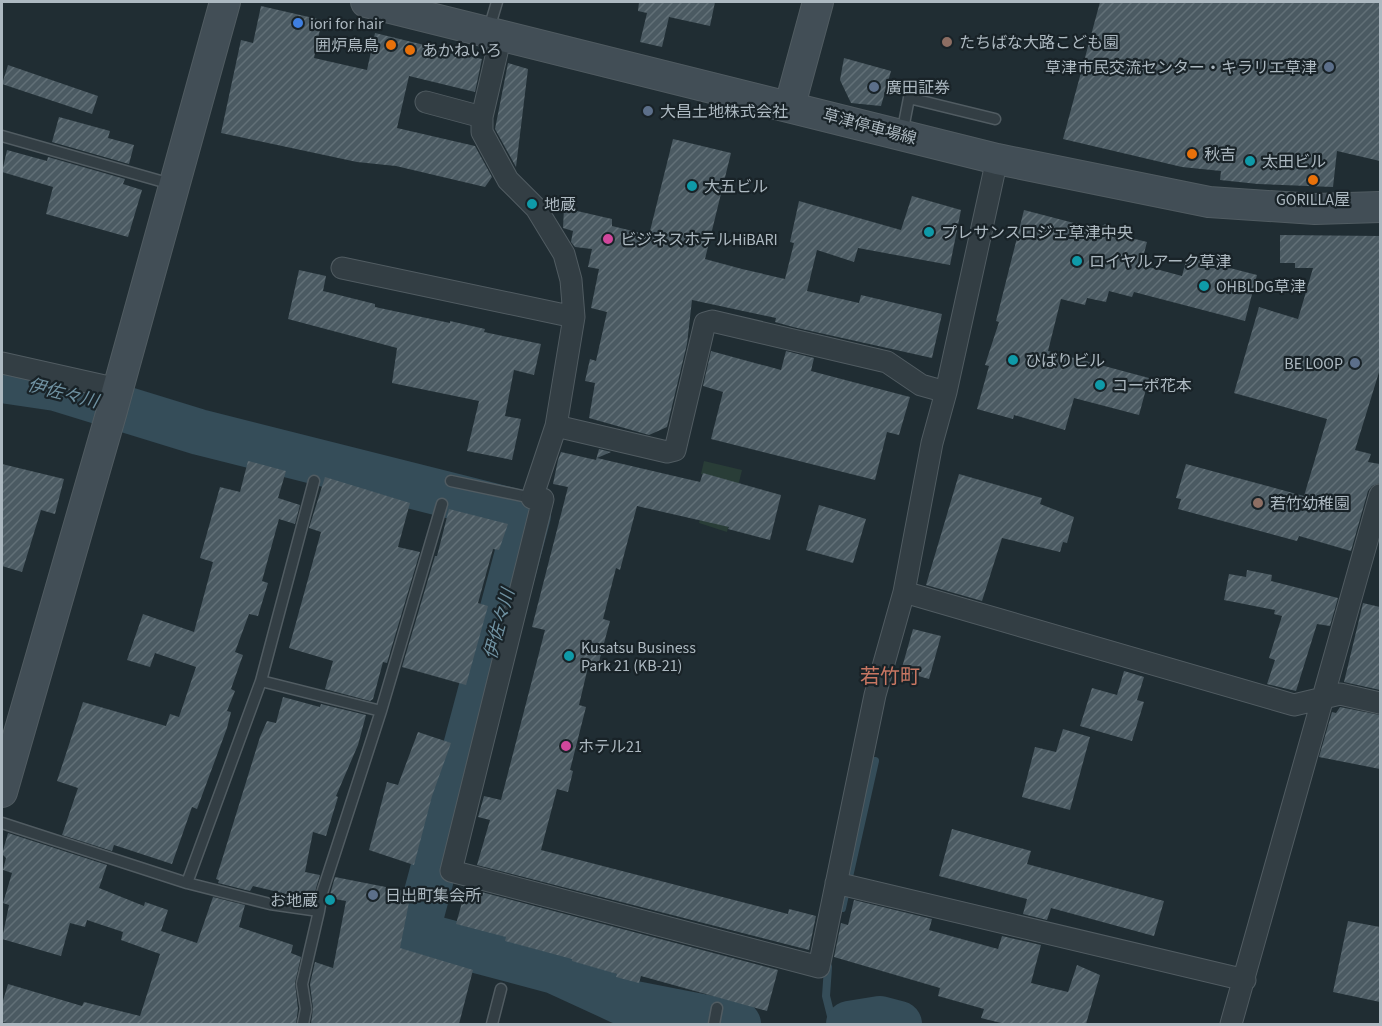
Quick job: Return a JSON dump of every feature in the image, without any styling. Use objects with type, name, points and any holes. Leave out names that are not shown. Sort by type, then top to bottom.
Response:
[{"type":"main road","points":[[2,792],[115,400],[225,2]]},
{"type":"main road","name":"草津停車場線","points":[[366,2],[790,105],[997,159],[1209,201],[1315,209],[1380,207]]},
{"type":"main road","points":[[790,105],[818,2]]},
{"type":"street","points":[[495,34],[482,117],[482,132],[508,180],[536,208],[564,254],[572,280],[574,318],[556,426],[532,498],[543,499],[452,871],[819,967],[875,695],[904,592],[932,443],[946,392],[997,159]]},
{"type":"street","points":[[426,102],[482,117]]},
{"type":"street","points":[[342,268],[574,318]]},
{"type":"street","points":[[556,426],[667,452],[675,450],[705,324],[712,321],[887,362],[921,385],[946,392]]},
{"type":"street","points":[[2,363],[115,400]]},
{"type":"street","points":[[1231,1024],[1380,495]]},
{"type":"street","points":[[904,592],[1294,705],[1322,696],[1340,694],[1380,703]]},
{"type":"street","points":[[836,883],[1245,980]]},
{"type":"lane","points":[[495,34],[497,2]]},
{"type":"lane","points":[[902,134],[909,98],[995,119]]},
{"type":"lane","points":[[2,136],[174,185]]},
{"type":"lane","points":[[187,883],[261,681],[314,481]]},
{"type":"lane","points":[[451,481],[532,498]]},
{"type":"lane","points":[[303,1024],[306,1009],[302,984],[322,893],[381,711],[442,504]]},
{"type":"lane","points":[[261,681],[381,711]]},
{"type":"lane","points":[[2,823],[187,883],[270,904],[319,911]]},
{"type":"lane","points":[[492,1024],[501,989]]},
{"type":"lane","points":[[714,1024],[717,1008]]},
{"type":"green space","points":[[704,461],[742,470],[727,532],[699,523],[711,476],[701,474]]},
{"type":"building","points":[[639,2],[715,2],[710,26],[669,17],[662,47],[640,42],[647,13],[638,11]]},
{"type":"building","points":[[1100,2],[1380,2],[1380,161],[1337,151],[1333,187],[1258,184],[1220,180],[1221,171],[1182,167],[1063,139]]},
{"type":"building","points":[[261,6],[322,20],[314,58],[367,70],[375,33],[482,59],[475,92],[409,76],[397,128],[475,146],[492,177],[485,187],[396,166],[357,162],[221,133],[241,40],[253,43]]},
{"type":"building","points":[[844,58],[891,71],[881,106],[851,103],[840,80]]},
{"type":"building","points":[[508,63],[528,69],[516,167],[495,129]]},
{"type":"building","points":[[8,65],[98,96],[92,114],[2,84]]},
{"type":"building","points":[[59,117],[110,131],[108,138],[134,145],[129,164],[52,142]]},
{"type":"building","points":[[673,139],[731,153],[705,259],[742,269],[785,279],[794,243],[790,242],[799,201],[901,230],[912,196],[961,210],[950,265],[858,248],[854,262],[817,250],[807,291],[859,303],[861,295],[942,314],[932,358],[793,327],[775,322],[776,318],[692,300],[687,344],[667,427],[649,435],[589,418],[595,383],[585,381],[590,359],[596,361],[607,312],[591,308],[599,269],[588,267],[592,249],[575,247],[571,242],[573,231],[563,228],[564,208],[612,219],[612,226],[649,235]]},
{"type":"building","points":[[7,150],[47,161],[48,157],[125,179],[123,184],[142,190],[128,237],[46,214],[53,187],[2,172]]},
{"type":"building","points":[[1024,210],[1097,229],[1105,224],[1116,227],[1119,235],[1147,242],[1141,265],[1182,276],[1187,257],[1257,275],[1245,321],[1134,292],[1132,297],[1109,291],[1106,302],[1087,298],[1085,305],[1061,299],[1048,351],[1149,378],[1139,415],[1074,398],[1065,430],[1014,415],[1013,419],[977,409],[989,366],[985,365],[999,322],[996,321]]},
{"type":"building","points":[[1280,235],[1380,236],[1380,369],[1355,450],[1371,454],[1368,462],[1380,464],[1380,483],[1372,486],[1368,491],[1351,551],[1299,536],[1297,541],[1178,509],[1181,499],[1176,498],[1186,464],[1304,496],[1327,419],[1234,393],[1259,307],[1298,319],[1313,268],[1295,268],[1295,263],[1280,263]]},
{"type":"building","points":[[299,270],[326,276],[323,291],[375,304],[375,307],[450,323],[450,321],[485,329],[484,332],[541,344],[534,375],[514,370],[505,416],[521,419],[512,460],[467,451],[479,401],[392,383],[397,348],[288,319]]},
{"type":"building","points":[[711,351],[781,370],[786,351],[814,358],[811,371],[910,397],[899,435],[887,432],[875,480],[711,439],[723,392],[703,386]]},
{"type":"building","points":[[599,449],[611,452],[597,458],[700,482],[703,473],[781,495],[770,540],[728,529],[729,527],[637,506],[620,570],[616,568],[603,619],[610,621],[597,669],[588,667],[579,705],[586,707],[570,770],[573,771],[568,792],[557,789],[541,850],[788,914],[789,909],[816,916],[809,950],[477,865],[490,820],[478,817],[484,796],[501,800],[545,630],[532,627],[568,487],[553,484],[558,460],[561,452],[596,460]]},
{"type":"building","points":[[248,461],[286,471],[278,498],[300,505],[295,524],[279,519],[262,581],[268,583],[258,616],[249,614],[235,652],[243,655],[231,689],[235,691],[227,711],[231,712],[227,728],[197,809],[192,807],[172,864],[114,845],[112,851],[62,835],[78,788],[57,781],[83,702],[166,726],[170,714],[179,717],[196,667],[155,653],[150,667],[127,660],[143,614],[194,632],[213,562],[200,558],[220,487],[240,492]]},
{"type":"building","points":[[2,464],[64,479],[55,514],[41,510],[22,572],[2,566]]},
{"type":"building","points":[[959,474],[1042,498],[1040,504],[1074,517],[1067,543],[1063,542],[1060,552],[1002,538],[982,601],[926,585]]},
{"type":"building","points":[[325,477],[410,503],[398,547],[420,552],[387,663],[383,662],[373,699],[370,701],[325,689],[333,661],[289,648],[321,532],[309,528]]},
{"type":"building","points":[[819,505],[866,519],[853,563],[806,550]]},
{"type":"building","points":[[449,509],[508,524],[499,550],[493,549],[478,603],[488,606],[466,685],[402,667],[435,556],[437,556]]},
{"type":"building","points":[[1247,570],[1272,575],[1271,581],[1338,598],[1330,626],[1317,624],[1296,691],[1267,684],[1275,660],[1269,658],[1282,616],[1274,614],[1275,610],[1224,600],[1229,574],[1246,577]]},
{"type":"building","points":[[1363,603],[1380,607],[1380,690],[1344,682]]},
{"type":"building","points":[[913,629],[941,636],[929,679],[901,671]]},
{"type":"building","points":[[1124,671],[1144,677],[1137,700],[1144,702],[1132,741],[1080,726],[1092,688],[1117,695]]},
{"type":"building","points":[[283,697],[320,707],[321,704],[366,715],[358,745],[336,796],[338,797],[326,836],[313,832],[305,872],[320,875],[314,895],[300,893],[299,897],[253,886],[250,891],[218,883],[219,880],[216,879],[260,737],[267,721],[276,723]]},
{"type":"building","points":[[1340,707],[1380,715],[1380,769],[1319,757],[1332,712],[1336,713]]},
{"type":"building","points":[[1063,729],[1090,737],[1070,810],[1022,797],[1035,747],[1056,752]]},
{"type":"building","points":[[418,732],[451,743],[432,796],[414,865],[369,850],[387,782],[398,785]]},
{"type":"building","points":[[952,829],[1031,851],[1027,864],[1164,901],[1154,936],[1051,908],[1047,920],[1023,914],[1027,899],[939,876]]},
{"type":"building","points":[[8,833],[107,865],[99,888],[144,906],[145,902],[168,910],[161,931],[197,943],[213,897],[245,905],[239,927],[293,945],[291,953],[301,957],[295,983],[298,1009],[296,1024],[13,1024],[2,1022],[2,1004],[8,984],[82,1006],[84,1002],[140,1016],[160,954],[121,940],[123,932],[87,920],[85,927],[70,923],[61,956],[2,939],[9,905],[3,903],[12,873],[3,870],[6,858],[2,854]]},
{"type":"building","points":[[335,877],[411,892],[400,948],[473,970],[459,1024],[311,1024],[313,1008],[310,984],[315,962],[333,968],[346,901],[329,898]]},
{"type":"building","points":[[470,889],[778,970],[767,1011],[641,976],[639,983],[616,977],[617,974],[572,961],[572,959],[505,941],[506,937],[456,924],[465,892],[469,894]]},
{"type":"building","points":[[854,900],[932,919],[929,930],[998,949],[1002,936],[1041,945],[1031,983],[1068,992],[1077,965],[1100,975],[1086,1024],[1005,1024],[981,1018],[984,1009],[938,996],[940,988],[834,957],[841,923],[848,925]]},
{"type":"building","points":[[1348,921],[1380,927],[1380,1002],[1333,992]]},
{"type":"waterway","name":"伊佐々川","points":[[2,380],[56,388],[199,432],[528,515],[416,934],[555,971],[620,1001],[738,1024]]},
{"type":"waterway","points":[[842,908],[875,761]]},
{"type":"waterway","points":[[828,967],[826,996],[833,1024]]},
{"type":"waterway","name":"伊佐々川","points":[[849,1024],[880,1019],[899,1024]]},
{"type":"place","name":"iori for hair","points":[[298,23]]},
{"type":"place","name":"たちばな大路こども園","points":[[947,42]]},
{"type":"place","name":"囲炉鳥鳥","points":[[391,45]]},
{"type":"place","name":"あかねいろ","points":[[410,50]]},
{"type":"place","name":"草津市民交流センター・キラリエ草津","points":[[1329,67]]},
{"type":"place","name":"廣田証券","points":[[874,87]]},
{"type":"place","name":"大昌土地株式会社","points":[[648,111]]},
{"type":"place","name":"秋吉","points":[[1192,154]]},
{"type":"place","name":"太田ビル","points":[[1250,161]]},
{"type":"place","name":"GORILLA屋","points":[[1313,180]]},
{"type":"place","name":"大五ビル","points":[[692,186]]},
{"type":"place","name":"地蔵","points":[[532,204]]},
{"type":"place","name":"プレサンスロジェ草津中央","points":[[929,232]]},
{"type":"place","name":"ビジネスホテルHiBARI","points":[[608,239]]},
{"type":"place","name":"ロイヤルアーク草津","points":[[1077,261]]},
{"type":"place","name":"OHBLDG草津","points":[[1204,286]]},
{"type":"place","name":"ひばりビル","points":[[1013,360]]},
{"type":"place","name":"BE LOOP","points":[[1355,363]]},
{"type":"place","name":"コーポ花本","points":[[1100,385]]},
{"type":"place","name":"若竹幼稚園","points":[[1258,503]]},
{"type":"place","name":"Kusatsu Business Park 21 (KB-21)","points":[[569,656]]},
{"type":"place","name":"ホテル21","points":[[566,746]]},
{"type":"place","name":"日出町集会所","points":[[373,895]]},
{"type":"place","name":"お地蔵","points":[[330,900]]},
{"type":"district","name":"若竹町","points":[[890,676]]}]
